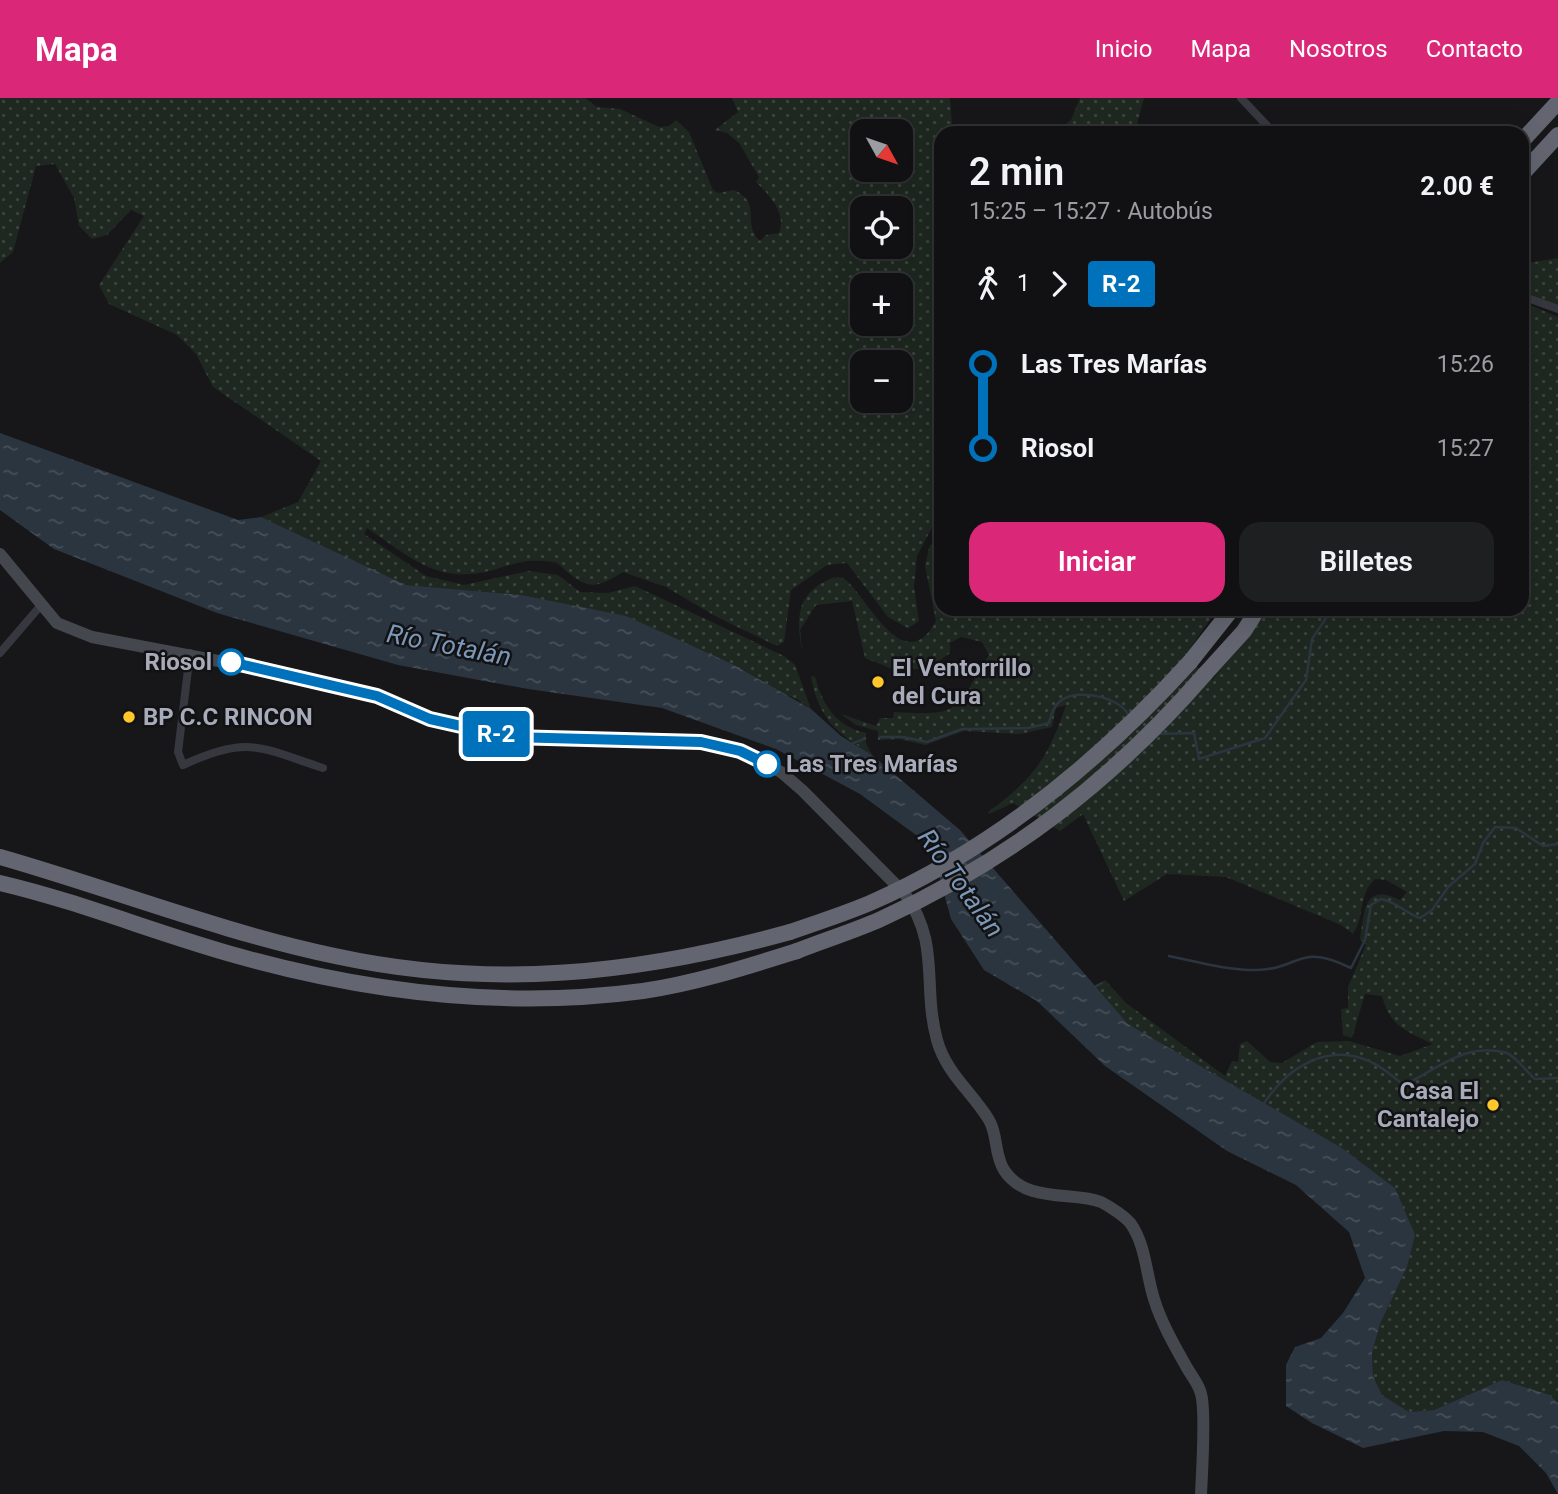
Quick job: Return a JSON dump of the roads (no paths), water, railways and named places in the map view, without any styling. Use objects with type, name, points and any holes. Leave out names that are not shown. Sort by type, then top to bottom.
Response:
[{"type":"highway","points":[[1529,133],[1558,102]]},
{"type":"highway","points":[[1529,166],[1558,135]]},
{"type":"highway","points":[[0,858],[94,884],[245,933],[335,956],[414,970],[569,974],[634,968],[713,953],[790,932],[869,903],[939,868],[1017,820],[1086,766],[1141,716],[1190,662],[1226,616]]},
{"type":"highway","points":[[0,883],[47,894],[236,956],[329,980],[421,994],[506,999],[578,997],[645,990],[723,974],[797,951],[880,919],[949,885],[1025,839],[1156,731],[1244,631],[1254,616]]},
{"type":"street","points":[[1241,98],[1267,126]]},
{"type":"street","points":[[1529,299],[1558,309]]},
{"type":"street","points":[[0,554],[57,623],[92,636],[190,653],[377,696],[430,719],[510,737],[701,742],[740,751],[780,772],[802,790],[905,894],[926,932],[931,1009],[938,1043],[957,1081],[989,1120],[997,1157],[1013,1180],[1057,1198],[1101,1202],[1130,1222],[1142,1247],[1154,1300],[1174,1345],[1202,1394],[1201,1494]]},
{"type":"street","points":[[0,653],[42,604]]},
{"type":"street","points":[[190,653],[178,752],[183,765],[220,748],[245,744],[323,768]]},
{"type":"water","name":"Río Totalán","points":[[0,433],[238,520],[261,517],[406,585],[521,595],[626,616],[732,664],[811,709],[841,736],[872,755],[960,830],[1128,1024],[1342,1148],[1395,1188],[1415,1235],[1407,1267],[1380,1324],[1372,1353],[1373,1376],[1382,1395],[1409,1412],[1434,1410],[1502,1380],[1550,1395],[1558,1404],[1558,1494],[1546,1473],[1519,1446],[1483,1432],[1444,1431],[1363,1448],[1312,1423],[1286,1406],[1286,1365],[1295,1347],[1321,1338],[1343,1313],[1365,1278],[1349,1232],[1296,1185],[1227,1151],[1105,1066],[1037,1001],[984,970],[951,919],[931,846],[860,794],[776,749],[662,708],[528,689],[398,665],[217,613],[54,549],[0,510]]},
{"type":"waterway","points":[[1158,734],[1194,733],[1199,759],[1265,738],[1306,680],[1312,639],[1327,616]]},
{"type":"waterway","points":[[880,737],[903,737],[927,742],[962,729],[1028,728],[1049,723],[1053,710],[1060,701],[1079,695],[1109,700],[1124,709],[1129,716]]},
{"type":"waterway","points":[[851,744],[864,739]]},
{"type":"waterway","points":[[1169,956],[1245,970],[1271,969],[1309,957],[1320,957],[1351,968],[1365,940],[1371,905],[1381,899],[1387,900],[1420,918],[1432,910],[1449,886],[1475,864],[1483,843],[1495,827],[1516,828],[1543,846],[1558,844]]},
{"type":"waterway","points":[[1092,988],[1102,983]]},
{"type":"waterway","points":[[1263,1105],[1296,1069],[1325,1057],[1340,1055],[1373,1063],[1404,1085],[1453,1058],[1492,1050],[1507,1053],[1535,1079],[1558,1078]]},
{"type":"place","name":"Riosol","points":[[231,662]]},
{"type":"place","name":"El Ventorrillo del Cura","points":[[878,682]]},
{"type":"place","name":"BP C.C RINCON","points":[[129,717]]},
{"type":"place","name":"Las Tres Marías","points":[[767,764]]},
{"type":"place","name":"Casa El Cantalejo","points":[[1493,1105]]}]
